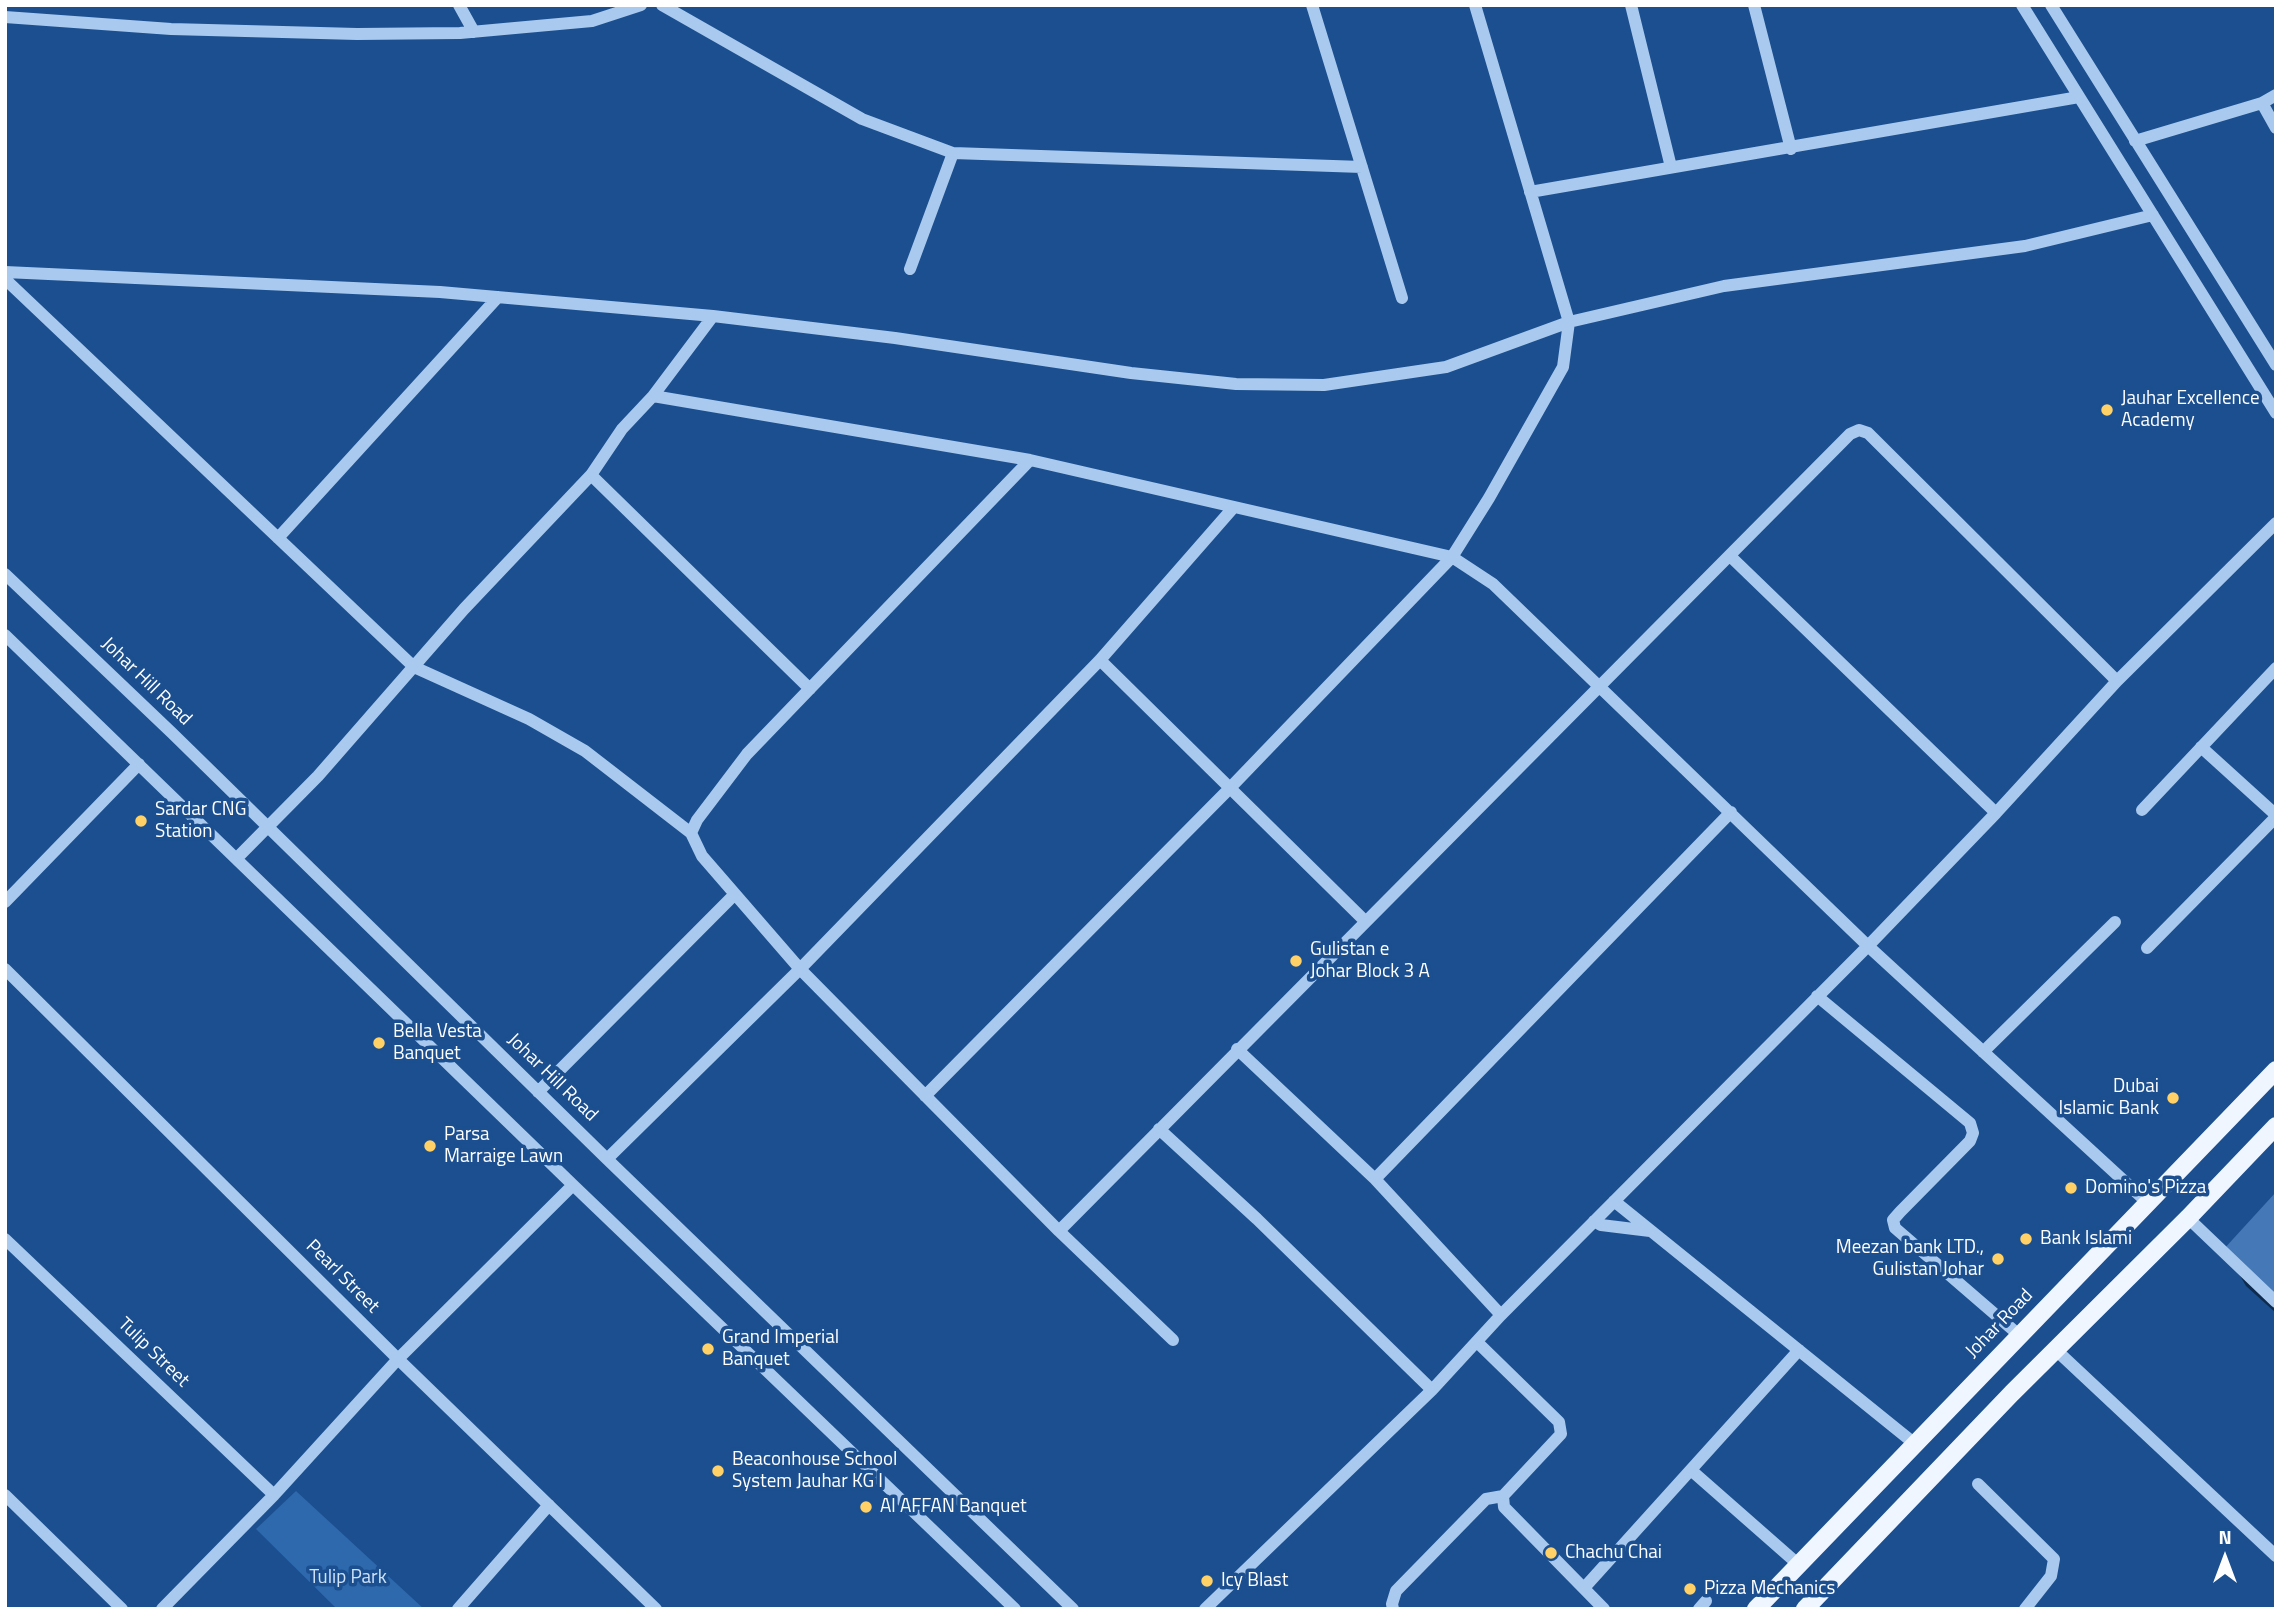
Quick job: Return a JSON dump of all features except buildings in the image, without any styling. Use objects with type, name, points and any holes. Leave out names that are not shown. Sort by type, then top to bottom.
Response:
[{"type":"main road","name":"Johar Road","points":[[1756,1609],[2276,1070]]},
{"type":"main road","points":[[1805,1609],[2012,1393],[2188,1218],[2276,1126]]},
{"type":"street","points":[[459,5],[474,32]]},
{"type":"street","points":[[5,17],[184,29],[357,34],[474,32],[592,21],[641,5]]},
{"type":"street","points":[[662,5],[862,119],[953,153],[1362,167]]},
{"type":"street","points":[[1312,5],[1402,298]]},
{"type":"street","points":[[925,1096],[1230,788],[1452,557],[1489,498],[1563,367],[1569,322],[1475,5]]},
{"type":"street","points":[[1631,5],[1671,167]]},
{"type":"street","points":[[1754,5],[1791,149]]},
{"type":"street","points":[[2022,5],[2276,413]]},
{"type":"street","points":[[2051,5],[2276,365]]},
{"type":"street","points":[[2135,141],[2262,103],[2276,94]]},
{"type":"street","points":[[1530,192],[1791,149],[2079,97]]},
{"type":"street","points":[[2262,103],[2276,128]]},
{"type":"street","points":[[910,269],[953,153]]},
{"type":"street","points":[[5,272],[498,297],[713,316],[895,338],[1131,373],[1236,384],[1312,385],[1446,367],[1569,322],[1724,286],[2025,246],[2153,215]]},
{"type":"street","points":[[5,279],[414,667],[529,719],[585,751],[691,833],[702,856],[800,970],[1059,1231],[1173,1340]]},
{"type":"street","points":[[278,538],[498,297]]},
{"type":"street","points":[[237,858],[317,776],[464,608],[591,475],[622,429],[653,396],[713,316]]},
{"type":"street","points":[[653,396],[1030,460],[1452,557],[1493,584],[1868,946],[2148,1203]]},
{"type":"street","points":[[1059,1231],[1850,434],[1859,430],[1868,433],[2117,681]]},
{"type":"street","points":[[691,833],[697,820],[747,754],[1030,460]]},
{"type":"street","points":[[591,475],[810,689]]},
{"type":"street","points":[[607,1159],[800,970],[1100,660],[1233,508]]},
{"type":"street","points":[[1205,1609],[1432,1390],[1501,1315],[1868,946],[1996,813],[2117,681],[2276,523]]},
{"type":"street","points":[[1730,556],[1996,813]]},
{"type":"street","name":"Johar Hill Road","points":[[5,574],[1073,1609]]},
{"type":"street","points":[[5,635],[1015,1609]]},
{"type":"street","points":[[1100,660],[1365,921]]},
{"type":"street","points":[[2142,810],[2276,668]]},
{"type":"street","points":[[2147,948],[2276,816],[2201,747]]},
{"type":"street","points":[[5,902],[139,764]]},
{"type":"street","points":[[1375,1180],[1731,812]]},
{"type":"street","points":[[538,1092],[735,894]]},
{"type":"street","points":[[1983,1052],[2115,922]]},
{"type":"street","name":"Pearl Street","points":[[5,969],[398,1359],[656,1609]]},
{"type":"street","points":[[1817,996],[1970,1123],[1973,1133],[1970,1141],[1893,1220],[1895,1228],[2019,1335]]},
{"type":"street","points":[[1237,1049],[1375,1180],[1501,1315]]},
{"type":"street","points":[[1159,1129],[1257,1219],[1432,1390]]},
{"type":"street","points":[[162,1609],[274,1495],[398,1359],[573,1185]]},
{"type":"street","points":[[1614,1201],[1914,1444]]},
{"type":"street","points":[[2188,1218],[2276,1302]]},
{"type":"street","points":[[1594,1221],[1601,1225],[1650,1231]]},
{"type":"street","name":"Tulip Street","points":[[5,1239],[274,1495]]},
{"type":"street","points":[[1393,1609],[1396,1591],[1486,1500],[1503,1496],[1561,1434],[1559,1422],[1477,1342]]},
{"type":"street","points":[[1584,1588],[1799,1350]]},
{"type":"street","points":[[2056,1350],[2276,1556]]},
{"type":"street","points":[[1692,1471],[1798,1565]]},
{"type":"street","points":[[1978,1484],[2054,1559],[2051,1576],[2025,1609]]},
{"type":"street","points":[[5,1495],[122,1609]]},
{"type":"street","points":[[1503,1496],[1504,1507],[1604,1609]]},
{"type":"street","points":[[458,1609],[549,1505]]},
{"type":"green space","name":"Tulip Park","points":[[296,1491],[424,1609],[337,1609],[256,1529]]},
{"type":"place","name":"Jauhar Excellence Academy","points":[[2107,410]]},
{"type":"place","name":"Sardar CNG Station","points":[[141,821]]},
{"type":"place","name":"Gulistan e Johar Block 3 A","points":[[1296,961]]},
{"type":"place","name":"Bella Vesta Banquet","points":[[379,1043]]},
{"type":"place","name":"Dubai Islamic Bank","points":[[2173,1098]]},
{"type":"place","name":"Parsa Marraige Lawn","points":[[430,1146]]},
{"type":"place","name":"Domino's Pizza","points":[[2071,1188]]},
{"type":"place","name":"Bank Islami","points":[[2026,1239]]},
{"type":"place","name":"Meezan bank LTD., Gulistan Johar","points":[[1998,1259]]},
{"type":"place","name":"Grand Imperial Banquet","points":[[708,1349]]},
{"type":"place","name":"Beaconhouse School System Jauhar KG I","points":[[718,1471]]},
{"type":"place","name":"Al AFFAN Banquet","points":[[866,1507]]},
{"type":"place","name":"Chachu Chai","points":[[1551,1553]]},
{"type":"place","name":"Icy Blast","points":[[1207,1581]]},
{"type":"place","name":"Pizza Mechanics","points":[[1690,1589]]}]
